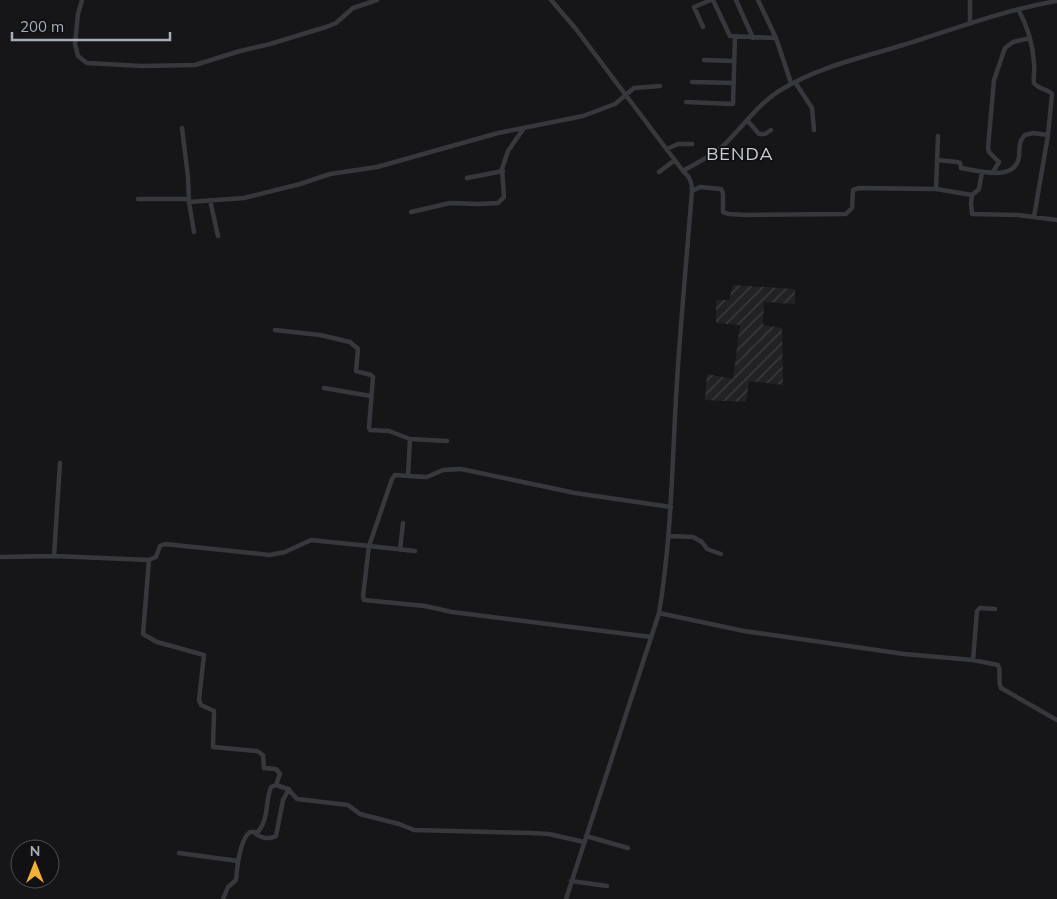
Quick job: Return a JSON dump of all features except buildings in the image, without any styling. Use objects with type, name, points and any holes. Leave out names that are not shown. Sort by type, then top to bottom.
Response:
[{"type":"street","points":[[82,0],[74,44],[78,56],[87,63],[142,66],[195,65],[240,50],[270,44],[336,23],[353,8],[377,0]]},
{"type":"street","points":[[551,0],[576,28],[683,171],[689,176],[692,183],[677,381],[671,507],[665,576],[659,613],[566,899]]},
{"type":"street","points":[[703,27],[694,7],[712,0],[730,36],[735,38],[776,38]]},
{"type":"street","points":[[736,0],[753,38]]},
{"type":"street","points":[[758,0],[776,38],[793,82],[812,108],[814,130]]},
{"type":"street","points":[[970,0],[970,23]]},
{"type":"street","points":[[1024,0],[1025,7]]},
{"type":"street","points":[[683,171],[708,158],[721,148],[776,92],[793,82],[830,67],[970,23],[1025,7],[1057,1]]},
{"type":"street","points":[[1018,9],[1030,38],[1034,63],[1034,83],[1039,88],[1052,94],[1048,135],[1034,218]]},
{"type":"street","points":[[686,102],[734,104],[735,38]]},
{"type":"street","points":[[993,172],[999,162],[989,152],[988,148],[994,80],[1005,48],[1013,42],[1030,38]]},
{"type":"street","points":[[704,60],[734,61]]},
{"type":"street","points":[[692,82],[734,83]]},
{"type":"street","points":[[138,199],[189,201],[253,196],[330,174],[377,167],[498,133],[583,116],[615,104],[634,88],[660,86]]},
{"type":"street","points":[[747,120],[759,134],[765,134],[771,130]]},
{"type":"street","points":[[182,128],[194,232]]},
{"type":"street","points":[[411,212],[450,202],[498,203],[504,197],[503,171],[508,151],[524,128]]},
{"type":"street","points":[[937,160],[958,162],[960,168],[982,172],[1005,173],[1015,167],[1019,159],[1019,145],[1025,135],[1032,133],[1048,135]]},
{"type":"street","points":[[936,189],[938,136]]},
{"type":"street","points":[[667,150],[678,144],[692,144]]},
{"type":"street","points":[[659,172],[675,160]]},
{"type":"street","points":[[468,178],[503,171]]},
{"type":"street","points":[[692,191],[702,187],[722,190],[722,210],[726,214],[846,214],[851,211],[853,190],[855,188],[936,189],[972,194],[979,189],[982,172]]},
{"type":"street","points":[[972,194],[972,214],[1018,215],[1057,220]]},
{"type":"street","points":[[210,200],[218,236]]},
{"type":"street","points":[[275,330],[320,335],[350,342],[359,350],[356,371],[373,377],[368,426],[370,430],[389,431],[410,439],[447,441]]},
{"type":"street","points":[[324,388],[371,396]]},
{"type":"street","points":[[408,476],[410,439]]},
{"type":"street","points":[[54,556],[60,463]]},
{"type":"street","points":[[650,637],[452,612],[425,606],[364,600],[369,546],[395,475],[427,477],[443,470],[461,469],[575,493],[671,507]]},
{"type":"street","points":[[400,550],[403,523]]},
{"type":"street","points":[[668,536],[693,537],[702,542],[707,549],[721,554]]},
{"type":"street","points":[[0,557],[54,556],[149,560],[156,557],[160,546],[165,544],[270,555],[285,552],[311,540],[415,551]]},
{"type":"street","points":[[149,560],[143,634],[157,642],[204,655],[200,700],[201,705],[214,711],[212,746],[261,753],[263,755],[264,768],[276,769],[280,774],[276,785]]},
{"type":"street","points":[[973,660],[977,611],[980,608],[995,609]]},
{"type":"street","points":[[659,613],[744,631],[924,657],[973,660],[998,665],[1001,688],[1057,720]]},
{"type":"street","points":[[223,899],[228,887],[236,880],[238,861],[246,835],[258,832],[265,821],[268,796],[271,787],[276,785],[289,789],[297,799],[348,805],[360,814],[414,830],[549,834],[584,842]]},
{"type":"street","points":[[254,832],[263,838],[274,838],[276,836],[283,800],[289,789]]},
{"type":"street","points":[[586,836],[628,848]]},
{"type":"street","points":[[180,853],[238,861]]},
{"type":"street","points":[[571,881],[606,886]]},
{"type":"shaded area","points":[[733,285],[795,289],[795,304],[764,302],[763,325],[782,328],[783,385],[749,381],[746,402],[705,400],[707,374],[733,379],[740,325],[716,323],[716,300],[729,300]]},
{"type":"district","name":"BENDA","points":[[740,153]]}]
